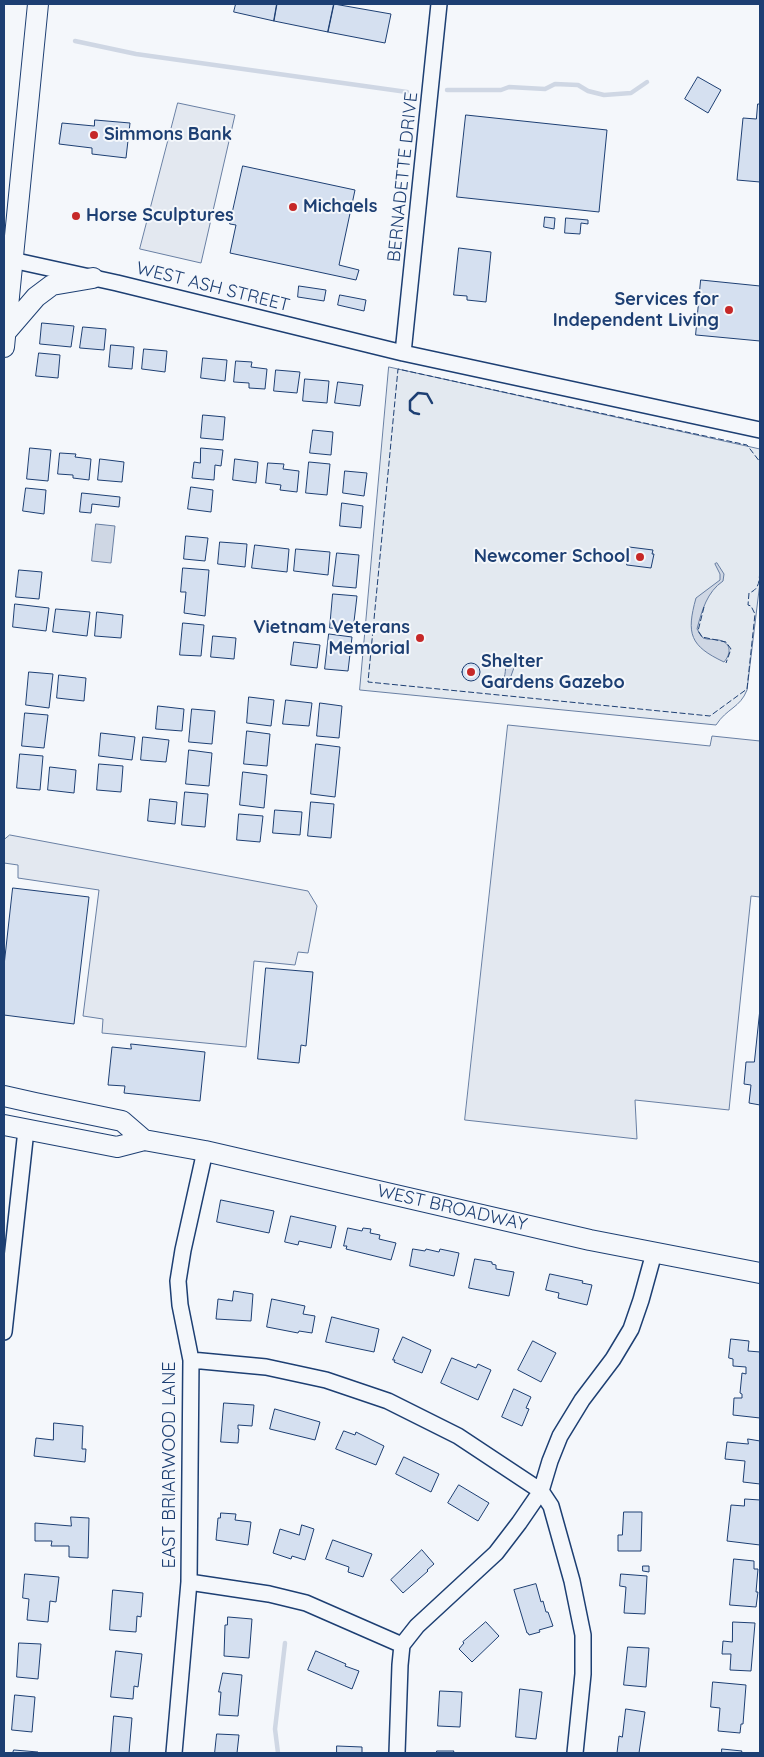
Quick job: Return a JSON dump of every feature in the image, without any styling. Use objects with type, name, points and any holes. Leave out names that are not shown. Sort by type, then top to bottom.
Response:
[{"type":"main road","points":[[4,340],[7,259],[38,4]]},
{"type":"main road","points":[[4,340],[36,297],[52,284],[93,278]]},
{"type":"main road","points":[[7,1095],[122,1121],[144,1140]]},
{"type":"main road","name":"WEST BROADWAY","points":[[4,1125],[117,1148],[144,1140],[205,1150],[590,1240],[654,1254],[760,1273]]},
{"type":"street","name":"BERNADETTE DRIVE","points":[[403,353],[439,4]]},
{"type":"street","name":"WEST ASH STREET","points":[[7,259],[403,353],[760,430]]},
{"type":"street","points":[[4,1332],[26,1130]]},
{"type":"street","name":"EAST BRIARWOOD LANE","points":[[174,1753],[188,1582],[191,1360],[180,1305],[178,1281],[205,1150]]},
{"type":"street","points":[[398,1753],[402,1645],[417,1626],[496,1553],[541,1491],[560,1436],[582,1400],[613,1359],[631,1328],[654,1254]]},
{"type":"street","points":[[191,1360],[266,1367],[326,1380],[388,1402],[458,1436],[541,1491],[550,1506],[572,1582],[583,1635],[583,1674],[575,1753]]},
{"type":"street","points":[[188,1582],[260,1593],[306,1603],[402,1645]]},
{"type":"shaded area","points":[[178,103],[235,115],[201,263],[140,249]]},
{"type":"shaded area","points":[[389,367],[760,449],[760,582],[747,690],[741,701],[724,715],[716,725],[360,690]]},
{"type":"shaded area","points":[[96,524],[115,526],[111,563],[92,561]]},
{"type":"shaded area","points":[[717,563],[724,574],[723,581],[717,585],[709,596],[703,608],[697,629],[703,638],[723,641],[728,646],[728,656],[724,662],[704,650],[694,638],[691,630],[696,598],[720,580],[720,574],[715,564]]},
{"type":"shaded area","points":[[508,658],[514,658],[516,662],[511,681],[507,684],[503,680]]},
{"type":"shaded area","points":[[508,725],[710,746],[712,736],[760,741],[760,897],[751,896],[729,1110],[635,1100],[637,1139],[465,1120]]},
{"type":"shaded area","points":[[10,835],[308,891],[317,906],[308,953],[298,952],[295,965],[254,961],[246,1047],[102,1033],[103,1019],[83,1016],[99,890],[18,878],[18,865],[4,863],[4,840]]},
{"type":"building","points":[[236,4],[277,4],[274,21],[234,12]]},
{"type":"building","points":[[277,4],[334,4],[328,32],[274,21]]},
{"type":"building","points":[[334,4],[391,14],[385,43],[328,32]]},
{"type":"building","points":[[698,77],[721,90],[708,113],[685,99]]},
{"type":"building","points":[[758,104],[760,104],[760,182],[737,180],[743,118],[756,119]]},
{"type":"building","points":[[466,115],[607,130],[599,212],[457,197]]},
{"type":"building","name":"Simmons Bank","points":[[95,120],[130,123],[126,158],[92,154],[92,148],[59,144],[62,123],[94,126]]},
{"type":"building","name":"Michaels","points":[[243,166],[355,190],[339,265],[359,270],[356,280],[230,253],[236,225],[230,224]]},
{"type":"building","points":[[545,217],[555,218],[554,229],[544,227]]},
{"type":"building","points":[[566,218],[588,220],[588,224],[581,223],[580,234],[565,233]]},
{"type":"building","points":[[459,248],[491,252],[486,302],[467,300],[467,296],[454,295]]},
{"type":"building","name":"Services for Independent Living","points":[[701,280],[760,286],[760,341],[696,335]]},
{"type":"building","points":[[299,286],[326,290],[324,301],[298,297]]},
{"type":"building","points":[[340,295],[366,300],[364,311],[338,305]]},
{"type":"building","points":[[42,323],[74,326],[71,347],[40,344]]},
{"type":"building","points":[[83,327],[106,329],[104,350],[80,348]]},
{"type":"building","points":[[111,345],[134,347],[132,369],[109,367]]},
{"type":"building","points":[[144,349],[167,351],[165,372],[142,369]]},
{"type":"building","points":[[39,353],[60,355],[58,378],[36,376]]},
{"type":"building","points":[[203,358],[227,360],[225,381],[201,378]]},
{"type":"building","points":[[236,361],[252,362],[251,367],[267,369],[265,389],[249,388],[249,383],[234,382]]},
{"type":"building","points":[[276,370],[300,372],[297,393],[274,391]]},
{"type":"building","points":[[305,379],[329,381],[327,403],[303,401]]},
{"type":"building","points":[[338,382],[363,385],[360,406],[335,403]]},
{"type":"building","points":[[203,415],[225,417],[223,440],[201,438]]},
{"type":"building","points":[[313,430],[333,432],[331,455],[310,453]]},
{"type":"building","points":[[30,448],[51,450],[48,481],[27,479]]},
{"type":"building","points":[[201,448],[223,450],[221,466],[215,465],[214,480],[192,478],[194,462],[200,463]]},
{"type":"building","points":[[60,453],[76,454],[75,457],[91,459],[89,480],[73,478],[73,475],[58,474]]},
{"type":"building","points":[[100,459],[124,462],[122,482],[98,480]]},
{"type":"building","points":[[235,459],[258,462],[256,483],[233,480]]},
{"type":"building","points":[[309,462],[330,464],[327,495],[306,493]]},
{"type":"building","points":[[268,463],[284,464],[283,469],[299,471],[297,492],[280,490],[281,485],[266,483]]},
{"type":"building","points":[[345,471],[367,473],[364,496],[343,493]]},
{"type":"building","points":[[191,487],[213,490],[211,512],[188,509]]},
{"type":"building","points":[[26,488],[46,490],[44,514],[23,511]]},
{"type":"building","points":[[82,493],[120,497],[119,507],[92,504],[91,513],[80,512]]},
{"type":"building","points":[[342,503],[363,506],[361,528],[340,526]]},
{"type":"building","points":[[186,536],[208,538],[205,561],[184,559]]},
{"type":"building","points":[[220,542],[247,544],[245,567],[218,564]]},
{"type":"building","points":[[255,545],[289,549],[287,572],[252,568]]},
{"type":"building","name":"Newcomer School","points":[[629,547],[653,550],[651,568],[627,565]]},
{"type":"building","points":[[296,549],[330,552],[328,575],[294,571]]},
{"type":"building","points":[[337,553],[359,555],[356,588],[333,586]]},
{"type":"building","points":[[183,568],[209,570],[205,616],[184,613],[186,592],[181,592]]},
{"type":"building","points":[[19,570],[42,572],[39,599],[16,597]]},
{"type":"building","points":[[333,594],[357,596],[353,630],[330,628]]},
{"type":"building","points":[[15,604],[49,608],[46,631],[13,627]]},
{"type":"building","points":[[56,609],[90,612],[87,636],[53,632]]},
{"type":"building","points":[[97,612],[123,615],[121,638],[95,636]]},
{"type":"building","points":[[183,623],[204,625],[201,656],[180,655]]},
{"type":"building","points":[[329,634],[352,637],[348,671],[325,669]]},
{"type":"building","points":[[213,636],[236,638],[234,659],[211,657]]},
{"type":"building","points":[[294,642],[320,645],[317,668],[291,665]]},
{"type":"building","name":"Shelter Gardens Gazebo","points":[[471,663],[477,666],[480,672],[477,678],[471,681],[465,678],[462,672],[465,666]]},
{"type":"building","points":[[29,672],[53,674],[49,708],[26,705]]},
{"type":"building","points":[[59,675],[86,678],[84,701],[57,698]]},
{"type":"building","points":[[249,697],[274,700],[271,726],[247,723]]},
{"type":"building","points":[[286,700],[312,703],[309,726],[283,724]]},
{"type":"building","points":[[320,703],[342,706],[339,738],[317,736]]},
{"type":"building","points":[[158,706],[184,709],[182,731],[156,729]]},
{"type":"building","points":[[192,709],[215,711],[212,744],[189,742]]},
{"type":"building","points":[[25,713],[48,715],[44,748],[22,746]]},
{"type":"building","points":[[247,731],[270,734],[267,766],[244,764]]},
{"type":"building","points":[[101,733],[135,737],[132,760],[99,756]]},
{"type":"building","points":[[143,737],[169,740],[166,762],[141,760]]},
{"type":"building","points":[[316,744],[340,747],[335,797],[311,794]]},
{"type":"building","points":[[189,750],[212,753],[209,786],[186,784]]},
{"type":"building","points":[[20,754],[43,756],[40,790],[17,788]]},
{"type":"building","points":[[99,764],[123,766],[121,792],[97,790]]},
{"type":"building","points":[[50,767],[76,770],[74,793],[48,790]]},
{"type":"building","points":[[243,772],[267,775],[264,808],[240,805]]},
{"type":"building","points":[[185,792],[208,794],[205,827],[182,825]]},
{"type":"building","points":[[150,799],[177,802],[175,824],[148,821]]},
{"type":"building","points":[[311,802],[334,804],[331,838],[308,836]]},
{"type":"building","points":[[275,810],[302,812],[300,835],[273,833]]},
{"type":"building","points":[[239,814],[263,816],[260,842],[237,840]]},
{"type":"building","points":[[13,888],[89,897],[74,1024],[4,1015],[4,966]]},
{"type":"building","points":[[266,968],[313,972],[306,1046],[301,1045],[299,1063],[258,1059]]},
{"type":"building","points":[[760,1009],[760,1105],[749,1103],[751,1085],[744,1084],[746,1062],[754,1062]]},
{"type":"building","points":[[131,1044],[205,1052],[200,1101],[124,1093],[125,1086],[108,1085],[112,1047],[131,1049]]},
{"type":"building","points":[[221,1200],[274,1211],[269,1233],[217,1222]]},
{"type":"building","points":[[291,1216],[336,1226],[331,1248],[299,1241],[298,1245],[285,1242]]},
{"type":"building","points":[[348,1228],[362,1231],[363,1228],[371,1229],[370,1233],[380,1235],[379,1239],[396,1243],[391,1260],[346,1249],[347,1246],[344,1246]]},
{"type":"building","points":[[413,1249],[439,1252],[440,1249],[459,1253],[454,1276],[410,1266]]},
{"type":"building","points":[[475,1259],[492,1262],[492,1264],[496,1265],[496,1269],[514,1272],[509,1296],[469,1288]]},
{"type":"building","points":[[550,1274],[583,1281],[582,1283],[592,1285],[587,1305],[558,1298],[559,1293],[546,1290]]},
{"type":"building","points":[[234,1291],[253,1294],[251,1321],[216,1319],[218,1299],[232,1301]]},
{"type":"building","points":[[272,1299],[305,1306],[303,1314],[315,1316],[312,1333],[299,1331],[298,1333],[267,1327]]},
{"type":"building","points":[[332,1317],[379,1329],[374,1352],[326,1342]]},
{"type":"building","points":[[403,1337],[431,1350],[422,1373],[394,1362],[395,1360],[393,1360]]},
{"type":"building","points":[[731,1339],[749,1341],[748,1351],[760,1352],[760,1418],[733,1415],[734,1398],[742,1398],[740,1393],[742,1373],[746,1374],[746,1367],[733,1366],[733,1359],[729,1358]]},
{"type":"building","points":[[533,1341],[556,1353],[541,1382],[518,1370]]},
{"type":"building","points":[[452,1358],[476,1368],[478,1364],[491,1370],[478,1400],[441,1383]]},
{"type":"building","points":[[514,1389],[531,1397],[526,1408],[529,1409],[522,1426],[502,1417]]},
{"type":"building","points":[[224,1403],[254,1405],[252,1426],[238,1425],[238,1443],[221,1442]]},
{"type":"building","points":[[275,1409],[320,1422],[315,1440],[270,1429]]},
{"type":"building","points":[[54,1423],[83,1426],[82,1449],[86,1449],[85,1462],[34,1456],[36,1438],[53,1440]]},
{"type":"building","points":[[344,1431],[355,1435],[356,1432],[384,1446],[376,1465],[336,1449]]},
{"type":"building","points":[[748,1439],[760,1441],[760,1484],[743,1482],[745,1461],[725,1459],[727,1442],[748,1444]]},
{"type":"building","points":[[404,1457],[439,1474],[431,1492],[396,1474]]},
{"type":"building","points":[[459,1485],[489,1503],[478,1521],[448,1503]]},
{"type":"building","points":[[745,1499],[760,1500],[760,1545],[727,1541],[731,1505],[744,1506]]},
{"type":"building","points":[[624,1512],[642,1512],[641,1551],[618,1551],[618,1535],[622,1535]]},
{"type":"building","points":[[221,1513],[236,1514],[235,1520],[251,1522],[248,1545],[216,1540],[218,1518],[220,1518]]},
{"type":"building","points":[[71,1517],[89,1518],[88,1558],[69,1557],[69,1546],[51,1546],[52,1541],[35,1541],[35,1523],[71,1526]]},
{"type":"building","points":[[302,1525],[314,1529],[305,1560],[292,1556],[291,1559],[273,1553],[280,1529],[299,1535]]},
{"type":"building","points":[[333,1540],[372,1554],[363,1577],[348,1572],[349,1567],[326,1559]]},
{"type":"building","points":[[422,1550],[434,1564],[403,1593],[391,1580]]},
{"type":"building","points":[[734,1559],[754,1561],[754,1569],[758,1569],[756,1607],[730,1605]]},
{"type":"building","points":[[643,1566],[649,1566],[649,1572],[643,1571]]},
{"type":"building","points":[[25,1574],[59,1577],[56,1602],[50,1601],[48,1622],[27,1620],[29,1599],[23,1598]]},
{"type":"building","points":[[621,1574],[647,1576],[645,1614],[624,1613],[626,1587],[620,1586]]},
{"type":"building","points":[[536,1584],[541,1602],[543,1601],[553,1626],[529,1635],[514,1590]]},
{"type":"building","points":[[113,1590],[143,1593],[141,1617],[137,1616],[136,1632],[110,1630]]},
{"type":"building","points":[[228,1617],[252,1619],[249,1658],[224,1656],[225,1625],[227,1625]]},
{"type":"building","points":[[486,1622],[499,1636],[472,1662],[459,1649],[463,1642]]},
{"type":"building","points":[[733,1622],[755,1623],[751,1671],[730,1670],[731,1654],[722,1654],[723,1641],[732,1642]]},
{"type":"building","points":[[19,1643],[41,1644],[38,1679],[17,1677]]},
{"type":"building","points":[[628,1647],[649,1648],[646,1687],[624,1685]]},
{"type":"building","points":[[116,1651],[142,1654],[138,1687],[134,1686],[133,1699],[111,1697]]},
{"type":"building","points":[[316,1651],[359,1671],[352,1689],[308,1670]]},
{"type":"building","points":[[223,1673],[242,1675],[238,1716],[219,1715],[221,1692],[219,1692]]},
{"type":"building","points":[[713,1682],[746,1685],[743,1724],[741,1724],[740,1733],[718,1731],[720,1708],[711,1707]]},
{"type":"building","points":[[520,1689],[542,1692],[536,1739],[516,1737]]},
{"type":"building","points":[[440,1691],[462,1692],[460,1727],[438,1726]]},
{"type":"building","points":[[15,1695],[35,1697],[32,1732],[12,1730]]},
{"type":"building","points":[[626,1709],[645,1712],[639,1753],[617,1753],[619,1736],[622,1737]]},
{"type":"building","points":[[114,1716],[132,1718],[129,1753],[111,1753]]},
{"type":"building","points":[[217,1734],[239,1735],[237,1753],[215,1753]]},
{"type":"building","points":[[337,1746],[362,1747],[362,1753],[337,1753]]},
{"type":"building","points":[[722,1749],[742,1751],[741,1753],[722,1753]]},
{"type":"building","points":[[14,1750],[38,1752],[13,1753]]},
{"type":"building","points":[[437,1751],[454,1751],[453,1753],[437,1753]]},
{"type":"waterway","points":[[75,41],[136,54],[407,92]]},
{"type":"waterway","points":[[447,90],[501,90],[509,87],[545,89],[555,84],[578,85],[588,91],[604,95],[631,93],[647,82]]},
{"type":"waterway","points":[[278,1753],[275,1729],[285,1643]]},
{"type":"fence","points":[[632,420],[398,369],[368,682],[710,716],[747,689],[755,614],[751,606],[748,605],[749,593],[756,589],[760,567]]},
{"type":"fence","points":[[635,421],[747,445],[760,462]]},
{"type":"fence","points":[[704,607],[698,631],[702,637],[726,642],[731,649],[726,663]]},
{"type":"wall","points":[[419,414],[410,410],[410,401],[418,393],[427,394],[432,403]]},
{"type":"place","name":"Simmons Bank","points":[[94,135]]},
{"type":"place","name":"Michaels","points":[[293,207]]},
{"type":"place","name":"Horse Sculptures","points":[[76,216]]},
{"type":"place","name":"Services for Independent Living","points":[[729,310]]},
{"type":"place","name":"Newcomer School","points":[[640,557]]},
{"type":"place","name":"Vietnam Veterans Memorial","points":[[420,638]]},
{"type":"place","name":"Shelter Gardens Gazebo","points":[[471,672]]}]
